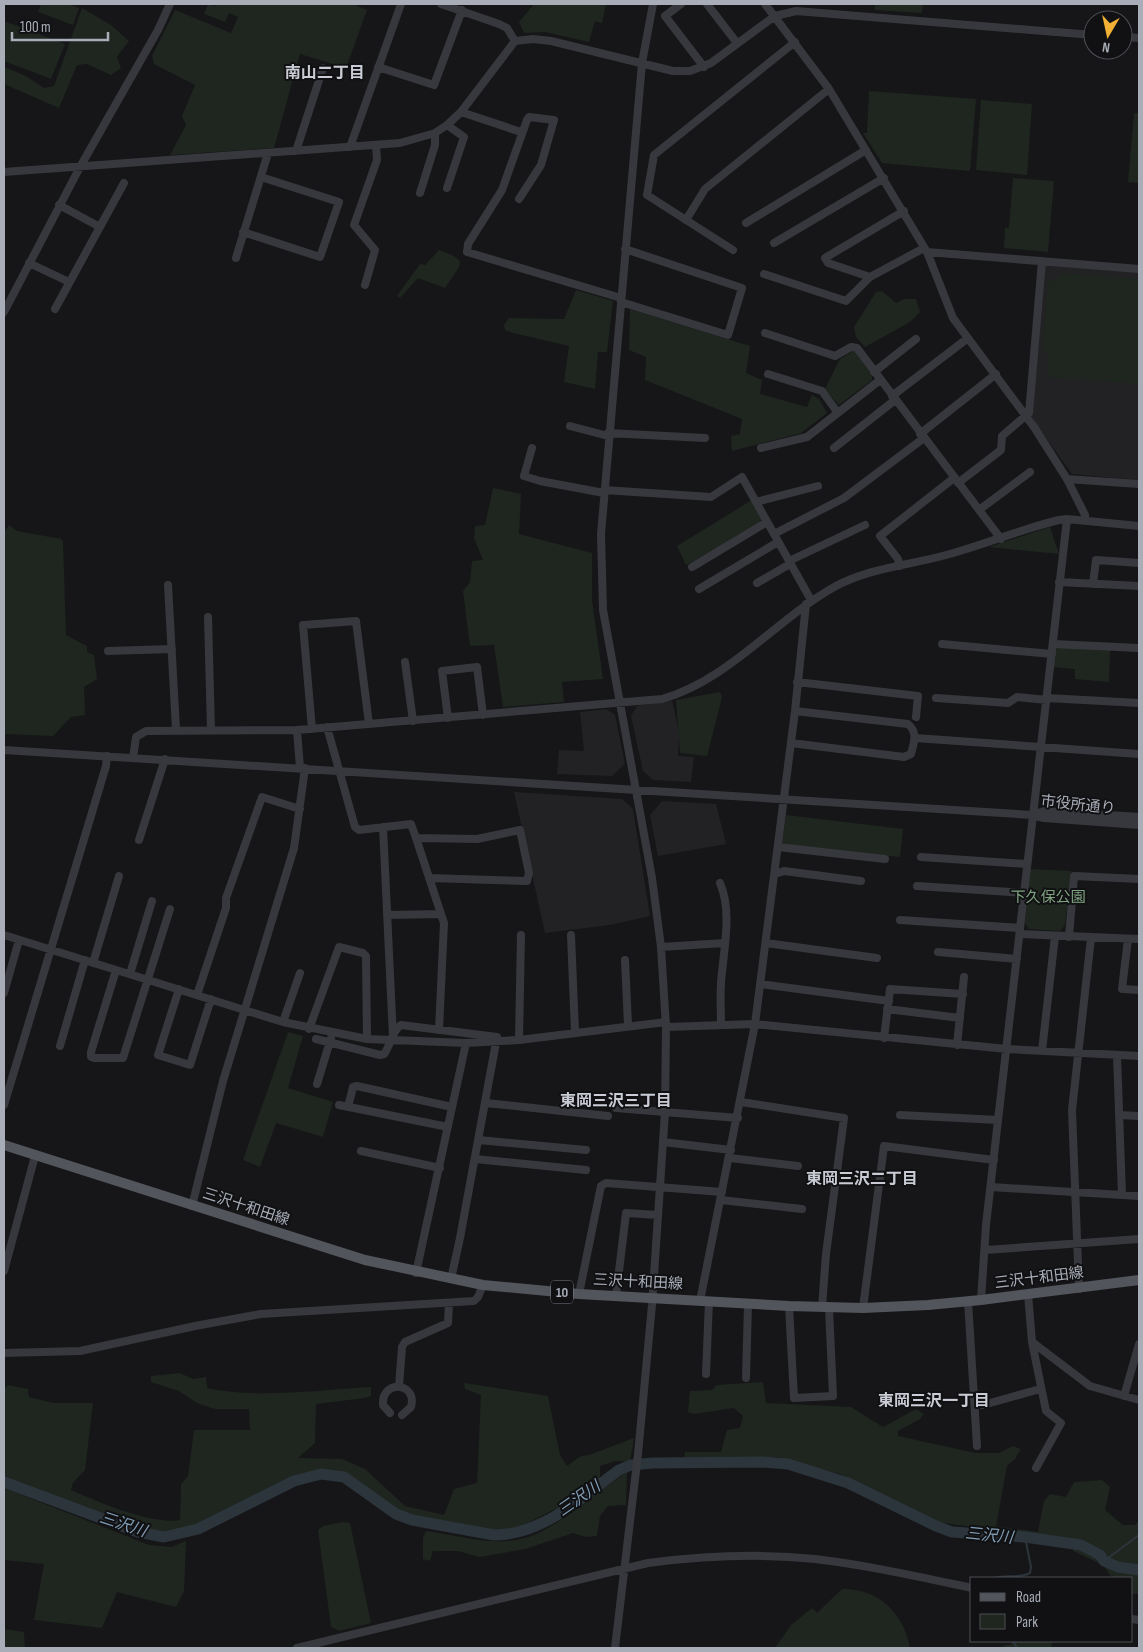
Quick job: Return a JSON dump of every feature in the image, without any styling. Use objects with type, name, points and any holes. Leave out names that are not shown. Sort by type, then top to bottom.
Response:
[{"type":"main road","name":"三沢十和田線","points":[[4,1145],[326,1249],[451,1280],[484,1285],[579,1294],[826,1308],[863,1308],[981,1300],[1139,1280]]},
{"type":"street","points":[[4,312],[80,167],[158,30],[170,4]]},
{"type":"street","points":[[350,147],[401,4]]},
{"type":"street","points":[[441,4],[462,10],[507,28],[515,41]]},
{"type":"street","points":[[615,1648],[636,1474],[652,1298],[665,1112],[666,1024],[661,947],[652,878],[622,704],[603,610],[600,570],[608,434],[642,63],[653,4]]},
{"type":"street","points":[[681,4],[665,16],[704,67]]},
{"type":"street","points":[[707,4],[737,43]]},
{"type":"street","points":[[765,4],[829,90],[884,178],[925,250],[948,305],[968,338],[1027,417],[1067,479],[1085,514],[1085,520]]},
{"type":"street","points":[[378,67],[434,85],[462,10]]},
{"type":"street","points":[[4,172],[400,143],[434,133],[447,125],[461,112],[515,41],[533,38],[682,72],[704,67],[774,16],[787,12],[806,11],[1083,34]]},
{"type":"street","points":[[732,250],[647,195],[654,155],[795,42]]},
{"type":"street","points":[[296,151],[323,68]]},
{"type":"street","points":[[686,220],[705,189],[829,90]]},
{"type":"street","points":[[461,112],[521,132]]},
{"type":"street","points":[[519,199],[541,165],[554,120],[529,117],[521,132],[502,190],[468,244],[467,252],[728,335],[742,288],[625,249]]},
{"type":"street","points":[[447,125],[464,137],[447,188]]},
{"type":"street","points":[[420,193],[435,145],[434,133]]},
{"type":"street","points":[[365,285],[375,250],[354,225],[377,160],[376,145]]},
{"type":"street","points":[[746,223],[866,150]]},
{"type":"street","points":[[236,258],[268,153]]},
{"type":"street","points":[[243,232],[320,257],[339,202],[261,177]]},
{"type":"street","points":[[774,244],[884,178]]},
{"type":"street","points":[[55,309],[124,183]]},
{"type":"street","points":[[60,206],[100,227]]},
{"type":"street","points":[[870,278],[828,263],[825,258],[904,211]]},
{"type":"street","points":[[764,274],[846,301],[870,278],[925,250],[1139,269]]},
{"type":"street","points":[[900,566],[898,559],[880,536],[1000,450],[1002,436],[1027,417],[1029,413],[1042,261]]},
{"type":"street","points":[[29,263],[70,282]]},
{"type":"street","points":[[765,333],[834,356],[854,347],[1002,539]]},
{"type":"street","points":[[834,448],[968,338]]},
{"type":"street","points":[[874,372],[916,339]]},
{"type":"street","points":[[768,374],[822,390],[838,413]]},
{"type":"street","points":[[774,534],[858,489],[996,374]]},
{"type":"street","points":[[761,448],[807,437],[880,380]]},
{"type":"street","points":[[570,426],[608,434],[705,438]]},
{"type":"street","points":[[532,448],[524,476],[540,482],[604,492],[711,497],[742,477],[789,562],[808,602],[755,1024],[722,1196],[705,1301],[706,1374]]},
{"type":"street","points":[[979,510],[1030,472]]},
{"type":"street","points":[[1067,479],[1139,484]]},
{"type":"street","points":[[756,502],[818,486]]},
{"type":"street","points":[[981,1300],[991,1187],[1026,864],[1067,519]]},
{"type":"street","points":[[133,758],[136,737],[146,731],[176,729],[296,730],[622,704],[662,699],[703,683],[808,602],[852,578],[1002,539],[1048,523],[1067,519],[1139,526]]},
{"type":"street","points":[[692,567],[767,522]]},
{"type":"street","points":[[757,583],[789,562],[865,525]]},
{"type":"street","points":[[699,589],[778,542]]},
{"type":"street","points":[[1093,584],[1096,560],[1139,563]]},
{"type":"street","points":[[1059,582],[1139,586]]},
{"type":"street","points":[[168,585],[176,729]]},
{"type":"street","points":[[208,617],[211,730]]},
{"type":"street","points":[[312,729],[304,625],[356,620],[369,724]]},
{"type":"street","points":[[942,644],[1052,654]]},
{"type":"street","points":[[1053,644],[1139,648]]},
{"type":"street","points":[[108,651],[172,649]]},
{"type":"street","points":[[405,662],[414,720]]},
{"type":"street","points":[[448,718],[442,671],[478,667],[483,715]]},
{"type":"street","points":[[797,682],[918,696],[916,717]]},
{"type":"street","points":[[936,698],[1008,704],[1017,696],[1139,703]]},
{"type":"street","points":[[791,743],[904,757],[911,754],[915,738],[912,727],[908,724],[795,711]]},
{"type":"street","points":[[327,727],[355,827],[359,830],[411,824],[442,914],[445,931],[439,1030]]},
{"type":"street","points":[[192,1206],[223,1081],[289,866],[300,810],[302,768],[296,730]]},
{"type":"street","points":[[915,738],[1139,754],[1139,746]]},
{"type":"street","points":[[4,750],[1032,814]]},
{"type":"street","points":[[4,1105],[106,766],[107,756]]},
{"type":"street","points":[[139,840],[165,759]]},
{"type":"street","points":[[197,995],[226,908],[226,898],[262,797],[300,810]]},
{"type":"street","name":"市役所通り","points":[[1032,814],[1044,811],[1139,817]]},
{"type":"street","name":"市役所通り","points":[[1032,814],[1044,818],[1139,825]]},
{"type":"street","points":[[383,827],[392,1040]]},
{"type":"street","points":[[416,838],[477,839],[520,830],[529,873],[527,882],[429,878]]},
{"type":"street","points":[[778,847],[884,859]]},
{"type":"street","points":[[921,857],[1026,864]]},
{"type":"street","points":[[775,874],[784,871],[860,881]]},
{"type":"street","points":[[60,1046],[119,876]]},
{"type":"street","points":[[1069,937],[1074,876],[1139,879]]},
{"type":"street","points":[[720,883],[725,921],[725,943],[720,985],[722,1025]]},
{"type":"street","points":[[917,886],[1024,893]]},
{"type":"street","points":[[130,974],[152,901]]},
{"type":"street","points":[[116,970],[91,1052],[91,1056],[94,1058],[120,1060],[123,1058],[170,909]]},
{"type":"street","points":[[387,915],[442,914]]},
{"type":"street","points":[[900,920],[1055,936],[1139,939]]},
{"type":"street","points":[[4,935],[283,1022],[332,1034],[367,1039],[496,1041],[519,1040],[628,1025],[755,1024],[957,1045],[1078,1054],[1139,1056]]},
{"type":"street","points":[[571,935],[575,1032]]},
{"type":"street","points":[[519,1040],[521,936]]},
{"type":"street","points":[[1042,1051],[1055,936]]},
{"type":"street","points":[[1079,1289],[1072,1110],[1091,938]]},
{"type":"street","points":[[1128,939],[1122,989],[1139,990]]},
{"type":"street","points":[[4,993],[19,940]]},
{"type":"street","points":[[766,942],[877,958]]},
{"type":"street","points":[[661,947],[725,943]]},
{"type":"street","points":[[309,1029],[339,947],[363,953],[366,956],[367,1039]]},
{"type":"street","points":[[938,952],[1017,959]]},
{"type":"street","points":[[625,960],[628,1025]]},
{"type":"street","points":[[283,1022],[300,973]]},
{"type":"street","points":[[957,1045],[964,977]]},
{"type":"street","points":[[760,984],[889,1001]]},
{"type":"street","points":[[179,989],[158,1055],[190,1065],[211,999]]},
{"type":"street","points":[[884,1038],[890,989],[963,994]]},
{"type":"street","points":[[887,1009],[960,1018]]},
{"type":"street","points":[[316,1039],[384,1054],[401,1025],[497,1037],[451,1280]]},
{"type":"street","points":[[317,1084],[332,1034]]},
{"type":"street","points":[[416,1272],[466,1042]]},
{"type":"street","points":[[1117,1055],[1122,1194]]},
{"type":"street","points":[[348,1107],[353,1088],[357,1086],[452,1107]]},
{"type":"street","points":[[741,1102],[844,1118],[826,1254],[826,1308],[833,1396],[794,1398],[789,1306]]},
{"type":"street","points":[[486,1103],[608,1116]]},
{"type":"street","points":[[338,1105],[448,1127]]},
{"type":"street","points":[[616,1108],[738,1118]]},
{"type":"street","points":[[900,1115],[998,1120]]},
{"type":"street","points":[[1119,1115],[1139,1116]]},
{"type":"street","points":[[479,1140],[586,1150]]},
{"type":"street","points":[[663,1142],[798,1166]]},
{"type":"street","points":[[863,1308],[884,1146],[994,1160]]},
{"type":"street","points":[[361,1151],[440,1168]]},
{"type":"street","points":[[4,1272],[35,1156]]},
{"type":"street","points":[[475,1159],[586,1170]]},
{"type":"street","points":[[579,1294],[601,1186],[606,1183],[660,1186],[802,1209]]},
{"type":"street","points":[[991,1187],[1139,1196]]},
{"type":"street","points":[[616,1296],[626,1213],[658,1215]]},
{"type":"street","points":[[986,1250],[1139,1239]]},
{"type":"street","points":[[4,1353],[80,1351],[261,1314],[474,1301],[484,1285]]},
{"type":"street","points":[[1028,1294],[1032,1342],[1040,1389],[1046,1411],[1061,1423],[1036,1468]]},
{"type":"street","points":[[968,1301],[977,1446]]},
{"type":"street","points":[[399,1386],[402,1347],[405,1342],[441,1328],[448,1323],[449,1302]]},
{"type":"street","points":[[746,1378],[748,1304]]},
{"type":"street","points":[[1032,1342],[1090,1386],[1139,1400]]},
{"type":"street","points":[[1124,1396],[1139,1344]]},
{"type":"street","points":[[390,1413],[383,1404],[384,1393],[388,1389],[399,1386],[407,1389],[412,1396],[411,1407],[402,1415]]},
{"type":"street","points":[[975,1403],[983,1405],[1040,1389]]},
{"type":"street","points":[[297,1648],[648,1563],[685,1558],[760,1556],[813,1559],[856,1565],[970,1588]]},
{"type":"shaded area","points":[[1046,265],[1139,272],[1139,480],[1072,474],[1031,415],[1043,268]]},
{"type":"shaded area","points":[[672,700],[679,732],[678,756],[694,757],[691,782],[653,780],[643,771],[631,716],[637,706]]},
{"type":"shaded area","points":[[606,709],[615,715],[625,764],[612,776],[557,774],[559,750],[584,751],[580,712]]},
{"type":"shaded area","points":[[514,792],[622,799],[633,809],[650,916],[610,925],[545,933]]},
{"type":"shaded area","points":[[662,801],[716,804],[726,844],[658,856],[650,815]]},
{"type":"green space","points":[[41,4],[68,4],[79,8],[73,25],[38,12]]},
{"type":"green space","points":[[208,4],[215,6],[216,4],[353,4],[367,10],[346,68],[300,54],[274,148],[170,155],[186,125],[182,116],[195,85],[154,64],[152,56],[175,10],[231,33],[238,17],[229,13],[225,22],[204,14]]},
{"type":"green space","points":[[534,4],[615,4],[606,5],[602,23],[595,21],[589,42],[545,32],[524,33],[519,22]]},
{"type":"green space","points":[[875,4],[923,4],[922,13],[875,10]]},
{"type":"green space","points":[[82,8],[111,25],[129,41],[117,57],[121,68],[111,75],[87,64],[77,65],[59,108],[4,84],[4,67],[26,76],[44,88],[54,86]]},
{"type":"green space","points":[[4,21],[65,44],[51,79],[4,61]]},
{"type":"green space","points":[[869,91],[976,99],[970,171],[882,163],[863,133],[867,133]]},
{"type":"green space","points":[[981,100],[1032,104],[1027,175],[976,170]]},
{"type":"green space","points":[[1134,113],[1139,113],[1139,183],[1128,182]]},
{"type":"green space","points":[[1013,178],[1054,181],[1048,252],[1004,248],[1005,228],[1009,228]]},
{"type":"green space","points":[[439,250],[454,256],[460,261],[459,267],[445,288],[418,278],[400,298],[397,296],[420,264],[425,265]]},
{"type":"green space","points":[[1063,273],[1139,279],[1139,384],[1047,377],[1049,351],[1042,351],[1048,283]]},
{"type":"green space","points":[[576,290],[613,301],[607,352],[598,352],[595,389],[564,382],[569,346],[513,333],[505,330],[504,325],[509,318],[564,319]]},
{"type":"green space","points":[[882,291],[896,303],[904,299],[916,299],[920,312],[910,322],[865,347],[856,337],[854,327],[876,292]]},
{"type":"green space","points":[[630,309],[750,346],[746,373],[762,380],[760,394],[807,407],[812,395],[819,399],[827,413],[801,433],[732,451],[731,436],[740,434],[742,419],[645,380],[646,357],[629,350]]},
{"type":"green space","points":[[852,352],[857,352],[872,376],[872,380],[839,405],[825,389],[840,359]]},
{"type":"green space","points":[[493,488],[521,494],[519,534],[592,553],[592,600],[603,679],[562,682],[564,702],[503,707],[494,645],[470,646],[463,591],[470,582],[472,561],[483,560],[474,538],[475,526],[485,525]]},
{"type":"green space","points":[[752,500],[762,518],[760,524],[686,565],[677,546]]},
{"type":"green space","points":[[9,525],[17,531],[61,539],[63,542],[66,635],[87,646],[87,652],[94,655],[97,679],[84,687],[85,715],[71,717],[53,736],[4,734],[4,532]]},
{"type":"green space","points":[[1050,527],[1059,554],[989,547]]},
{"type":"green space","points":[[1059,647],[1110,650],[1109,682],[1075,679],[1075,669],[1053,667],[1056,649]]},
{"type":"green space","points":[[720,692],[722,697],[707,756],[680,753],[676,700]]},
{"type":"green space","points":[[786,815],[903,829],[900,857],[782,844]]},
{"type":"green space","name":"下久保公園","points":[[1030,869],[1071,871],[1065,925],[1060,931],[1029,929],[1025,923]]},
{"type":"green space","points":[[288,1032],[303,1036],[288,1088],[333,1102],[323,1137],[276,1123],[260,1167],[243,1160]]},
{"type":"green space","points":[[180,1373],[193,1379],[206,1377],[207,1388],[247,1393],[289,1393],[371,1387],[371,1396],[365,1398],[316,1404],[315,1443],[298,1458],[342,1459],[365,1469],[405,1506],[444,1515],[454,1489],[477,1483],[481,1395],[465,1389],[464,1383],[548,1396],[560,1455],[567,1466],[581,1456],[589,1455],[634,1438],[630,1462],[616,1461],[600,1466],[600,1479],[587,1491],[518,1528],[496,1531],[404,1515],[354,1478],[337,1471],[322,1470],[289,1479],[198,1526],[165,1533],[144,1530],[4,1479],[4,1389],[8,1385],[28,1389],[29,1397],[54,1403],[93,1403],[85,1470],[73,1483],[71,1490],[140,1516],[168,1521],[180,1520],[181,1484],[188,1476],[194,1430],[250,1430],[249,1409],[215,1409],[197,1403],[179,1391],[151,1382],[151,1376]]},
{"type":"green space","points":[[763,1382],[766,1403],[851,1407],[883,1427],[916,1409],[924,1414],[920,1419],[898,1431],[898,1436],[976,1453],[999,1453],[1013,1446],[1021,1449],[1015,1459],[1007,1466],[996,1526],[1038,1532],[1044,1501],[1050,1494],[1066,1497],[1074,1482],[1102,1480],[1110,1487],[1105,1510],[1123,1525],[1135,1525],[1139,1520],[1139,1594],[1133,1594],[1133,1577],[1111,1577],[1103,1565],[1073,1551],[1073,1541],[937,1522],[840,1474],[777,1457],[684,1459],[685,1452],[721,1452],[727,1430],[740,1428],[743,1416],[734,1408],[694,1414],[688,1412],[690,1391],[712,1390],[716,1385]]},
{"type":"green space","points":[[627,1472],[626,1505],[608,1506],[600,1516],[597,1536],[586,1537],[573,1533],[525,1549],[480,1557],[458,1551],[433,1551],[430,1561],[423,1559],[423,1538],[426,1531],[485,1541],[521,1539],[534,1535],[561,1520]]},
{"type":"green space","points":[[4,1488],[149,1545],[171,1547],[186,1541],[184,1591],[176,1607],[117,1592],[102,1628],[34,1620],[44,1564],[4,1560]]},
{"type":"green space","points":[[343,1522],[350,1523],[371,1623],[339,1631],[331,1627],[318,1530],[323,1526]]},
{"type":"green space","points":[[842,1589],[867,1593],[887,1605],[902,1624],[910,1648],[775,1648],[791,1625],[812,1608],[817,1613]]},
{"type":"green space","points":[[4,1629],[24,1632],[25,1648],[4,1648]]},
{"type":"green space","points":[[1012,1642],[1052,1642],[1051,1648],[1002,1648],[1005,1645],[1011,1645]]},
{"type":"waterway","name":"三沢川","points":[[4,1482],[138,1532],[164,1537],[198,1529],[294,1481],[321,1474],[344,1477],[396,1514],[412,1520],[494,1535],[529,1529],[545,1522],[561,1513],[619,1470],[631,1465],[762,1462],[788,1464],[848,1483],[952,1532],[1025,1537],[1081,1545],[1100,1555],[1104,1561],[1118,1567],[1139,1570]]},
{"type":"waterway","points":[[1104,1561],[1139,1535]]},
{"type":"waterway","points":[[999,1577],[1022,1576],[1030,1573],[1031,1567],[1025,1537]]},
{"type":"waterway","points":[[1014,1642],[1017,1648]]},
{"type":"district","name":"南山二丁目","points":[[325,73]]},
{"type":"district","name":"東岡三沢三丁目","points":[[616,1101]]},
{"type":"district","name":"東岡三沢二丁目","points":[[862,1179]]},
{"type":"district","name":"東岡三沢一丁目","points":[[934,1401]]}]
